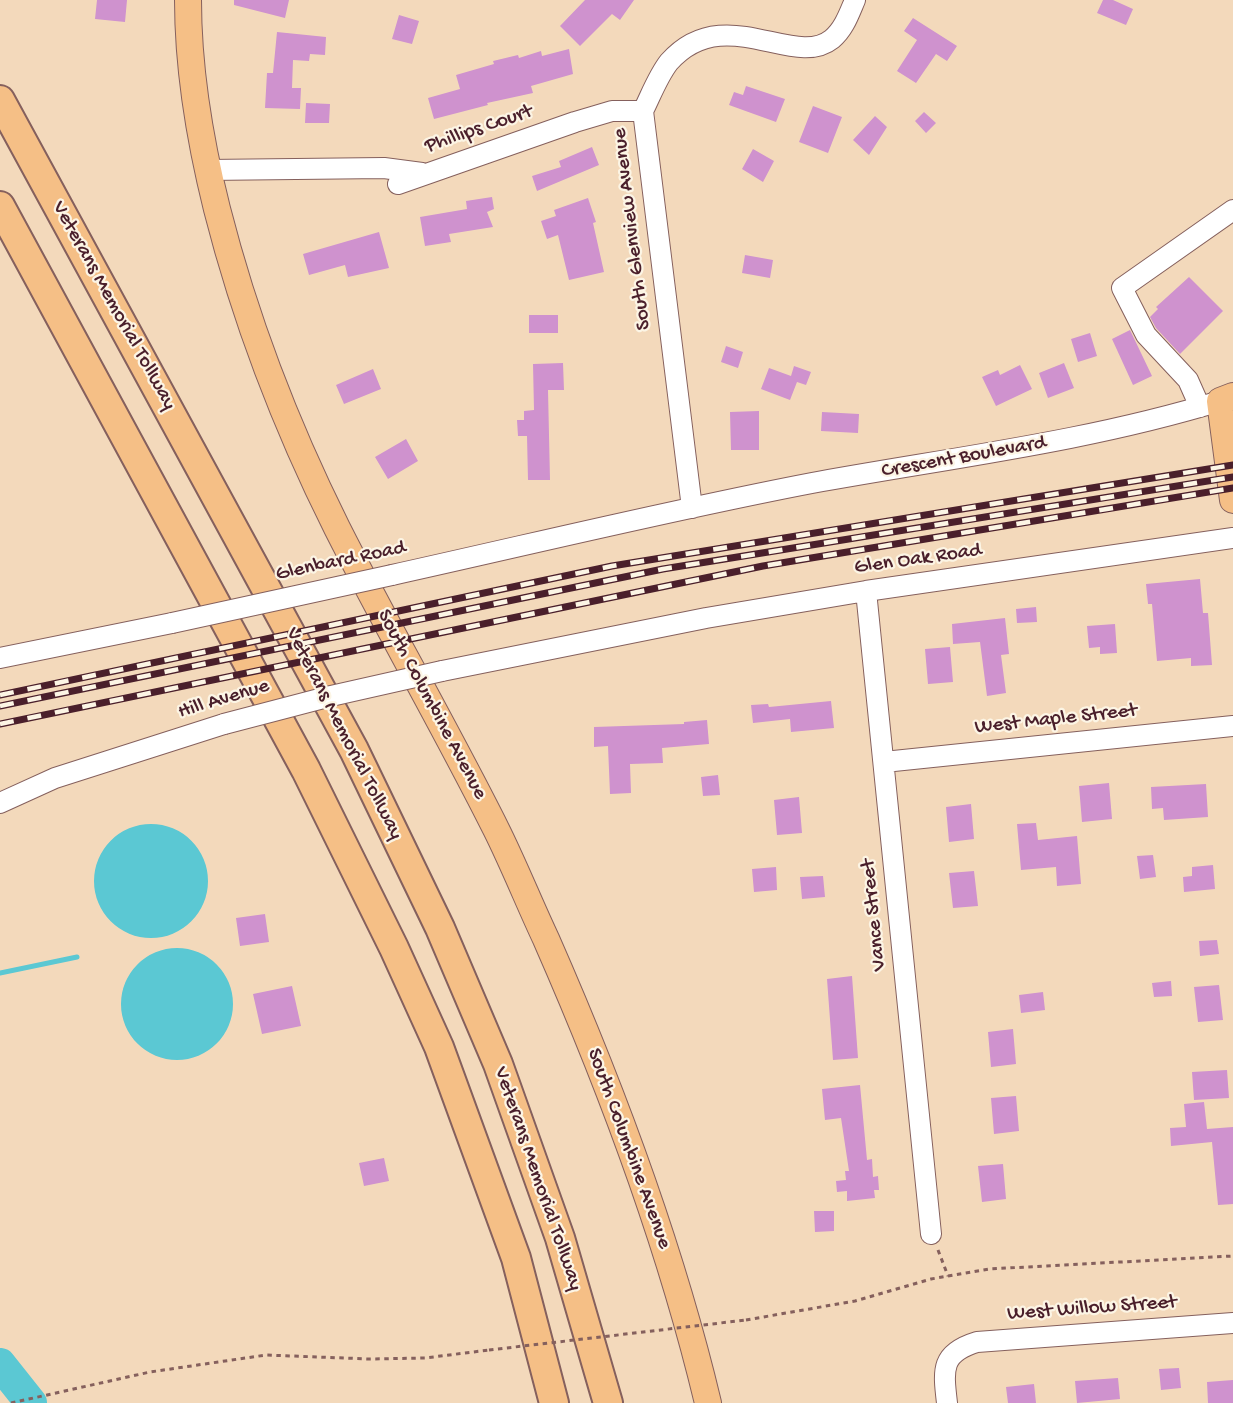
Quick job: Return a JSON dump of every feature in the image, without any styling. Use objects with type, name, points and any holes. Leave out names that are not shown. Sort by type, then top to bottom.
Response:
[{"type":"highway","name":"Veterans Memorial Tollway","points":[[0,100],[349,740],[440,928],[498,1064],[560,1238],[608,1403]]},
{"type":"highway","points":[[0,206],[306,770],[394,948],[439,1047],[516,1258],[555,1403]]},
{"type":"main road","name":"South Columbine Avenue","points":[[188,0],[193,86],[207,170],[252,328],[302,453],[337,527],[498,832],[604,1078],[636,1163],[693,1338],[708,1403]]},
{"type":"main road","points":[[1218,401],[1233,500]]},
{"type":"street","name":"South Glenview Avenue","points":[[692,508],[643,111],[670,62],[700,40],[717,34],[735,32],[751,33],[804,48],[818,47],[831,40],[843,28],[855,0]]},
{"type":"street","name":"Phillips Court","points":[[398,184],[575,122],[612,111],[643,111]]},
{"type":"street","points":[[207,170],[384,168],[425,173]]},
{"type":"street","points":[[1218,401],[1188,380],[1146,335],[1122,288],[1233,210]]},
{"type":"street","name":"Crescent Boulevard","points":[[692,508],[813,483],[969,459],[1117,430],[1218,401]]},
{"type":"street","name":"Glenbard Road","points":[[0,658],[172,623],[692,508]]},
{"type":"street","name":"Glen Oak Road","points":[[611,638],[706,618],[866,591],[1233,538]]},
{"type":"street","name":"Vance Street","points":[[866,591],[931,1234]]},
{"type":"street","name":"Hill Avenue","points":[[0,803],[55,778],[224,724],[331,696],[442,671],[611,638]]},
{"type":"street","name":"West Maple Street","points":[[884,762],[1233,726]]},
{"type":"street","name":"West Willow Street","points":[[947,1403],[946,1365],[956,1351],[988,1339],[1233,1323]]},
{"type":"path","points":[[931,1234],[945,1263],[948,1276]]},
{"type":"path","points":[[11,1403],[150,1372],[266,1355],[369,1359],[425,1358],[746,1320],[855,1301],[948,1276],[989,1269],[1233,1256]]},
{"type":"water","points":[[151,824],[173,829],[191,841],[203,859],[208,881],[203,903],[191,921],[173,933],[151,938],[129,933],[111,921],[99,903],[94,881],[99,859],[111,841],[129,829]]},
{"type":"water","points":[[177,948],[198,952],[217,964],[229,983],[233,1004],[229,1025],[217,1044],[198,1056],[177,1060],[156,1056],[137,1044],[125,1025],[121,1004],[125,983],[137,964],[156,952]]},
{"type":"building","points":[[97,0],[127,0],[125,22],[95,19]]},
{"type":"building","points":[[234,0],[289,0],[285,18],[234,5]]},
{"type":"building","points":[[585,0],[634,0],[620,20],[612,14],[580,46],[560,26]]},
{"type":"building","points":[[1103,0],[1113,0],[1133,9],[1126,25],[1097,13]]},
{"type":"building","points":[[399,15],[419,21],[412,44],[392,39]]},
{"type":"building","points":[[913,18],[957,46],[947,61],[936,54],[916,83],[897,71],[917,40],[904,31]]},
{"type":"building","points":[[277,32],[326,37],[325,55],[310,54],[309,61],[293,60],[292,88],[301,88],[300,109],[265,108],[267,73],[273,73]]},
{"type":"building","points":[[569,49],[573,74],[531,86],[533,93],[487,103],[488,105],[434,119],[428,98],[460,89],[456,75],[494,64],[493,61],[518,55],[519,58],[541,51],[542,56]]},
{"type":"building","points":[[746,86],[785,99],[776,122],[729,105],[734,92],[743,95]]},
{"type":"building","points":[[306,103],[330,104],[329,123],[305,123]]},
{"type":"building","points":[[813,106],[842,117],[828,153],[799,142]]},
{"type":"building","points":[[924,112],[936,123],[926,133],[915,121]]},
{"type":"building","points":[[875,116],[887,127],[869,155],[853,140]]},
{"type":"building","points":[[592,147],[599,165],[537,191],[532,176],[561,167],[559,161]]},
{"type":"building","points":[[753,149],[774,161],[763,182],[742,169]]},
{"type":"building","points":[[492,197],[494,209],[487,212],[493,227],[449,234],[451,242],[425,246],[420,217],[467,209],[466,201]]},
{"type":"building","points":[[588,198],[596,222],[593,223],[604,272],[569,280],[558,235],[547,239],[541,221],[556,216],[554,210]]},
{"type":"building","points":[[379,232],[389,268],[348,277],[345,265],[309,275],[303,254]]},
{"type":"building","points":[[745,255],[773,260],[770,278],[742,273]]},
{"type":"building","points":[[1189,277],[1223,311],[1180,354],[1156,328],[1150,317],[1158,309],[1156,307]]},
{"type":"building","points":[[529,315],[558,315],[558,333],[529,333]]},
{"type":"building","points":[[1130,330],[1152,376],[1133,385],[1112,339]]},
{"type":"building","points":[[1090,333],[1097,356],[1078,362],[1071,339]]},
{"type":"building","points":[[726,346],[743,352],[738,368],[721,362]]},
{"type":"building","points":[[563,363],[564,390],[548,390],[550,480],[528,480],[527,436],[518,436],[517,420],[524,420],[524,411],[534,410],[533,364]]},
{"type":"building","points":[[1064,363],[1074,388],[1048,398],[1039,373]]},
{"type":"building","points":[[1020,365],[1032,389],[996,406],[982,377],[998,370],[1000,375]]},
{"type":"building","points":[[794,366],[811,372],[806,385],[797,382],[790,400],[761,389],[769,368],[791,376]]},
{"type":"building","points":[[373,369],[381,389],[344,404],[336,385]]},
{"type":"building","points":[[759,411],[759,450],[731,450],[730,412]]},
{"type":"building","points":[[822,412],[859,414],[858,433],[821,431]]},
{"type":"building","points":[[406,439],[418,461],[388,479],[375,457]]},
{"type":"building","points":[[1200,579],[1203,613],[1208,613],[1212,665],[1191,666],[1191,658],[1157,661],[1152,604],[1148,604],[1146,584]]},
{"type":"building","points":[[1036,607],[1037,622],[1017,623],[1016,609]]},
{"type":"building","points":[[1005,618],[1009,654],[1001,655],[1006,693],[987,696],[980,642],[953,644],[952,624]]},
{"type":"building","points":[[1115,624],[1117,653],[1100,654],[1100,647],[1089,648],[1087,626]]},
{"type":"building","points":[[950,647],[953,682],[928,684],[925,649]]},
{"type":"building","points":[[831,701],[834,728],[791,732],[790,719],[753,723],[751,705],[768,704],[769,707]]},
{"type":"building","points":[[707,720],[709,744],[662,748],[663,763],[630,764],[631,793],[610,794],[608,746],[594,747],[594,727],[684,724],[684,722]]},
{"type":"building","points":[[718,775],[720,795],[703,796],[701,777]]},
{"type":"building","points":[[1109,783],[1112,819],[1082,822],[1079,786]]},
{"type":"building","points":[[1206,784],[1208,817],[1164,820],[1163,808],[1152,809],[1151,787]]},
{"type":"building","points":[[799,797],[802,833],[777,835],[774,800]]},
{"type":"building","points":[[971,804],[974,839],[949,842],[946,807]]},
{"type":"building","points":[[1036,823],[1038,840],[1077,836],[1081,884],[1057,886],[1056,867],[1021,870],[1017,824]]},
{"type":"building","points":[[1153,855],[1156,877],[1140,879],[1137,856]]},
{"type":"building","points":[[1213,865],[1215,889],[1184,892],[1183,877],[1192,876],[1192,867]]},
{"type":"building","points":[[776,867],[777,890],[754,892],[752,869]]},
{"type":"building","points":[[974,871],[978,906],[953,908],[949,873]]},
{"type":"building","points":[[823,876],[825,897],[802,899],[800,877]]},
{"type":"building","points":[[265,914],[269,942],[240,946],[236,918]]},
{"type":"building","points":[[1217,940],[1219,954],[1200,956],[1199,941]]},
{"type":"building","points":[[852,976],[858,1058],[833,1060],[827,979]]},
{"type":"building","points":[[1171,981],[1172,996],[1154,997],[1152,983]]},
{"type":"building","points":[[1219,985],[1223,1020],[1198,1022],[1194,987]]},
{"type":"building","points":[[292,986],[301,1026],[262,1034],[253,994]]},
{"type":"building","points":[[1043,992],[1045,1010],[1021,1013],[1019,995]]},
{"type":"building","points":[[1013,1029],[1016,1064],[991,1067],[988,1032]]},
{"type":"building","points":[[1227,1070],[1229,1098],[1194,1100],[1192,1072]]},
{"type":"building","points":[[860,1085],[867,1160],[872,1159],[873,1177],[878,1176],[879,1190],[874,1190],[875,1198],[847,1201],[847,1191],[837,1192],[836,1181],[846,1180],[845,1171],[849,1171],[841,1118],[825,1120],[822,1089]]},
{"type":"building","points":[[1016,1096],[1019,1131],[994,1134],[991,1098]]},
{"type":"building","points":[[1204,1102],[1207,1129],[1233,1127],[1233,1204],[1218,1205],[1212,1142],[1171,1146],[1170,1128],[1186,1127],[1184,1104]]},
{"type":"building","points":[[384,1158],[389,1181],[364,1186],[359,1163]]},
{"type":"building","points":[[1003,1164],[1006,1199],[982,1202],[978,1166]]},
{"type":"building","points":[[814,1211],[834,1211],[834,1231],[815,1232]]},
{"type":"building","points":[[1179,1368],[1181,1388],[1161,1390],[1159,1369]]},
{"type":"building","points":[[1118,1378],[1120,1399],[1077,1403],[1075,1381]]},
{"type":"building","points":[[1233,1380],[1233,1403],[1208,1403],[1207,1382]]},
{"type":"building","points":[[1034,1384],[1036,1403],[1008,1403],[1006,1387]]},
{"type":"waterway","points":[[0,973],[77,957]]},
{"type":"waterway","points":[[0,1364],[31,1403]]},
{"type":"railway","points":[[0,695],[612,566],[1233,465]]},
{"type":"railway","points":[[0,706],[663,569],[1233,477]]},
{"type":"railway","points":[[0,724],[763,566],[1233,488]]}]
